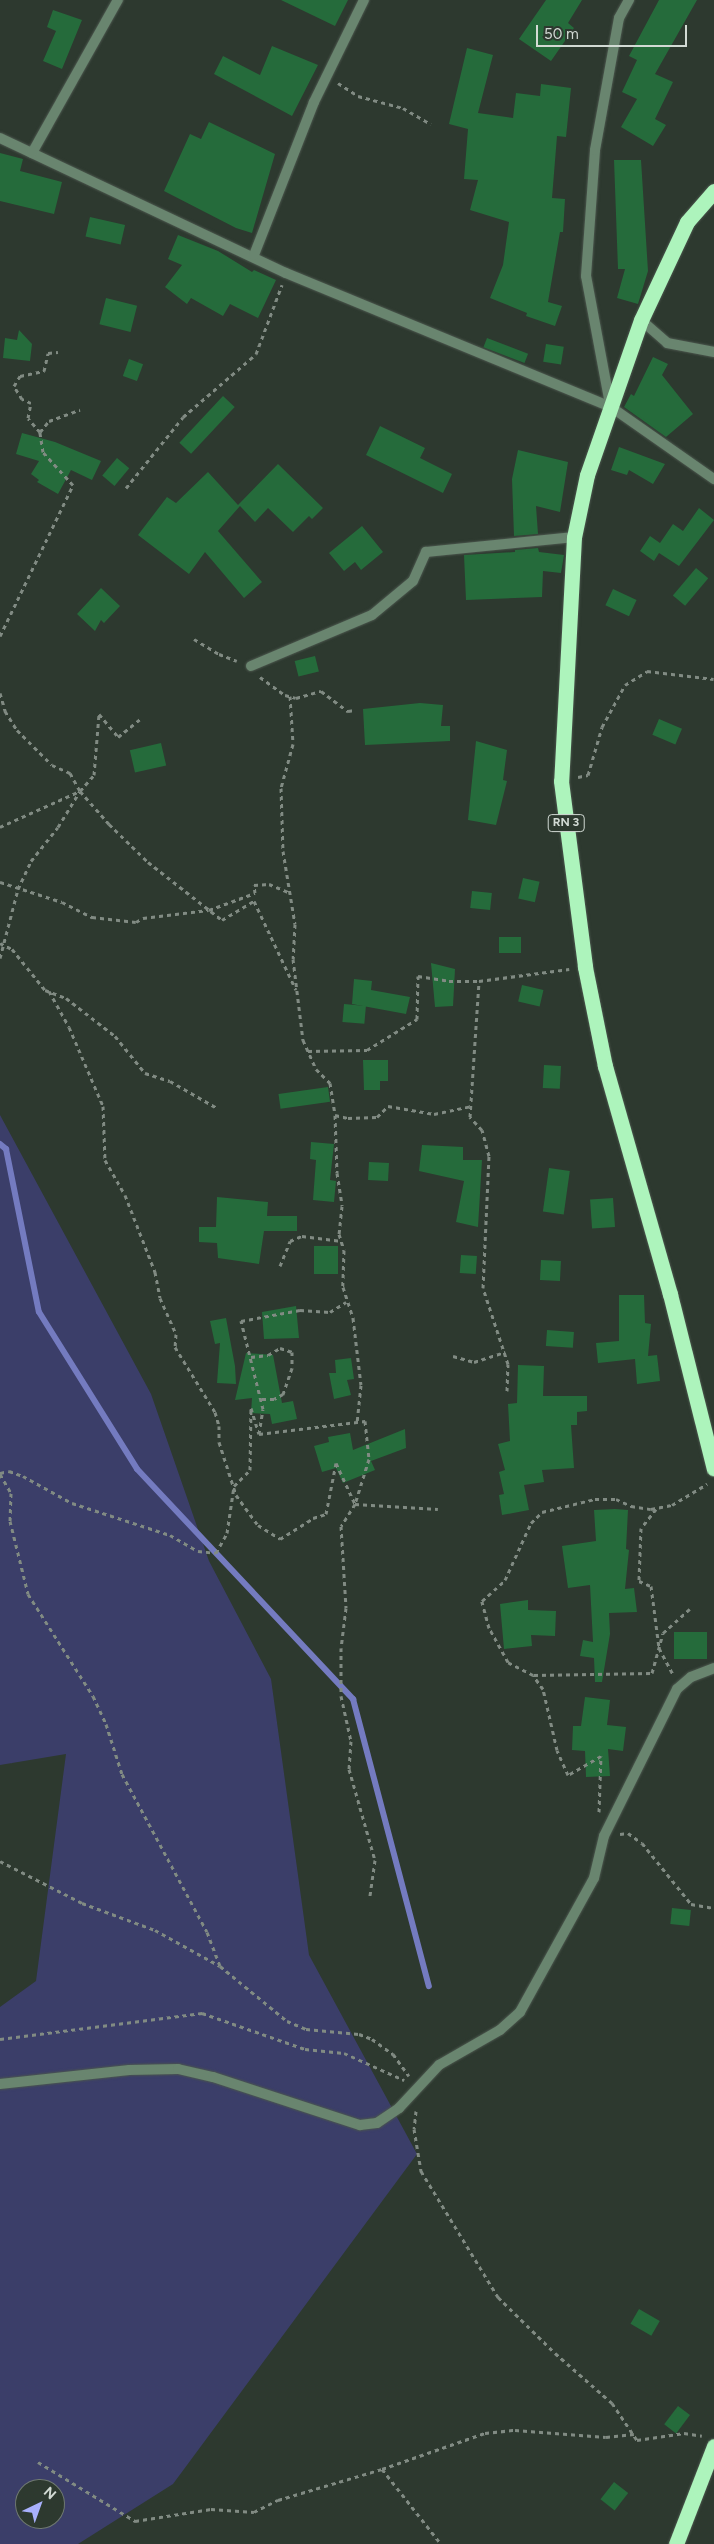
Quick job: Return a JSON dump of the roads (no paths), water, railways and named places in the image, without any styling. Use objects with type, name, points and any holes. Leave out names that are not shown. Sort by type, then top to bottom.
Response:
[{"type":"highway","name":"RN 3","points":[[714,190],[687,222],[641,320],[587,475],[574,537],[561,781],[585,967],[605,1066],[670,1294],[714,1469]]},
{"type":"highway","points":[[676,2544],[714,2446]]},
{"type":"street","points":[[32,153],[118,0]]},
{"type":"street","points":[[254,255],[314,102],[364,0]]},
{"type":"street","points":[[611,407],[586,276],[594,150],[619,18],[629,0]]},
{"type":"street","points":[[0,138],[254,255],[286,273],[611,407],[714,479]]},
{"type":"street","points":[[641,320],[667,343],[714,352]]},
{"type":"street","points":[[251,666],[372,615],[413,581],[426,552],[574,537]]},
{"type":"street","points":[[0,2084],[128,2070],[178,2069],[213,2077],[360,2125],[377,2122],[399,2108],[439,2065],[500,2030],[520,2012],[594,1878],[604,1836],[676,1689],[691,1678],[714,1668]]},
{"type":"waterway","points":[[0,1144],[6,1149],[39,1312],[137,1469],[353,1699],[429,1986]]}]
